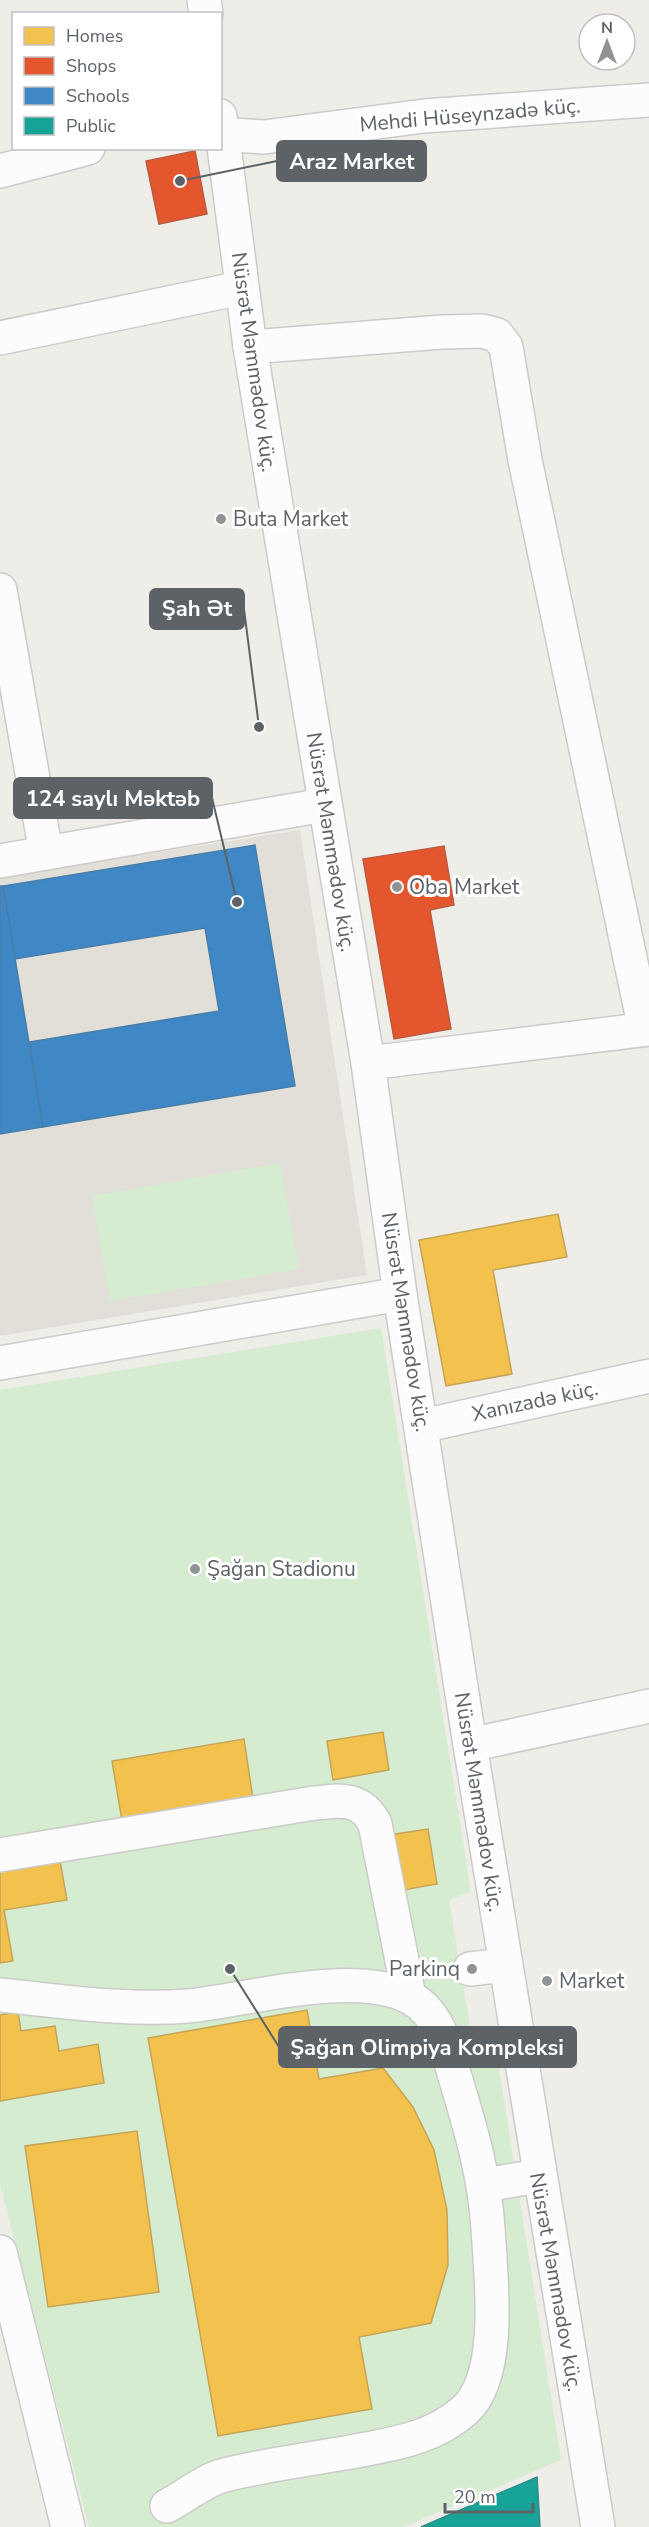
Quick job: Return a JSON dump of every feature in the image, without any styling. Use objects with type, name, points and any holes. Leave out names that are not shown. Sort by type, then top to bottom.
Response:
[{"type":"street","name":"Mehdi Hüseynzadə küç.","points":[[222,128],[264,137],[424,116],[649,99]]},
{"type":"street","name":"Nüsrət Məmmədov küç.","points":[[222,136],[250,347],[368,1063],[400,1294],[538,2176],[598,2527]]},
{"type":"street","points":[[0,171],[80,150]]},
{"type":"street","points":[[0,338],[241,288]]},
{"type":"street","points":[[250,347],[442,332],[483,331],[497,335],[506,347],[525,460],[647,1029],[368,1063]]},
{"type":"street","points":[[0,590],[46,854]]},
{"type":"street","points":[[0,861],[324,805]]},
{"type":"street","points":[[0,1363],[400,1294]]},
{"type":"street","name":"Xanızadə küç.","points":[[422,1426],[649,1377]]},
{"type":"street","points":[[470,1745],[649,1706]]},
{"type":"street","points":[[0,1855],[308,1804],[341,1800],[359,1805],[369,1812],[375,1824],[410,1996]]},
{"type":"street","points":[[470,1969],[505,1965]]},
{"type":"street","points":[[0,1995],[132,2007],[164,2007],[190,2006],[330,1986],[385,1988],[410,1996],[427,2010],[446,2048],[475,2140],[484,2185],[489,2241],[491,2354],[484,2382],[467,2409],[439,2430],[406,2442],[218,2477],[167,2506]]},
{"type":"street","points":[[484,2185],[538,2176]]},
{"type":"street","points":[[0,2252],[68,2527]]},
{"type":"shaded area","points":[[300,830],[367,1275],[0,1336],[0,877]]},
{"type":"green space","points":[[280,1163],[299,1269],[110,1301],[92,1196]]},
{"type":"green space","points":[[381,1328],[471,1892],[449,1900],[472,2038],[494,2037],[561,2460],[403,2527],[89,2527],[0,2184],[0,1390]]},
{"type":"building: Homes","points":[[558,1214],[567,1257],[493,1270],[512,1374],[446,1386],[419,1240]]},
{"type":"building: Homes","points":[[383,1732],[389,1770],[333,1780],[327,1741]]},
{"type":"building: Homes","points":[[244,1739],[253,1799],[122,1821],[112,1761]]},
{"type":"building: Homes","points":[[428,1829],[437,1884],[398,1891],[389,1835]]},
{"type":"building: Homes","points":[[60,1861],[67,1900],[4,1910],[13,1961],[0,1963],[0,1871]]},
{"type":"building: Homes","points":[[307,2010],[319,2079],[383,2068],[413,2107],[434,2150],[447,2210],[448,2265],[431,2323],[359,2337],[372,2409],[218,2436],[148,2038]]},
{"type":"building: Homes","points":[[18,2012],[21,2031],[55,2026],[59,2051],[98,2044],[104,2083],[0,2101],[0,2015]]},
{"type":"building: Homes","points":[[137,2131],[159,2292],[48,2307],[25,2146]]},
{"type":"building: Shops","points":[[195,151],[207,214],[159,224],[146,161]]},
{"type":"building: Shops","points":[[444,846],[454,905],[430,910],[451,1029],[394,1039],[363,859]]},
{"type":"building: Schools","points":[[255,845],[295,1086],[43,1127],[29,1042],[219,1011],[205,928],[15,959],[3,886]]},
{"type":"building: Schools","points":[[0,886],[3,886],[43,1127],[0,1134]]},
{"type":"building: Public","points":[[537,2477],[540,2527],[421,2527]]},
{"type":"place","name":"Araz Market","points":[[180,181]]},
{"type":"place","name":"Buta Market","points":[[221,519]]},
{"type":"place","name":"Şah Ət","points":[[259,727]]},
{"type":"place","name":"Oba Market","points":[[397,887]]},
{"type":"place","name":"124 saylı Məktəb","points":[[237,902]]},
{"type":"place","name":"Şağan Stadionu","points":[[195,1569]]},
{"type":"place","name":"Şağan Olimpiya Kompleksi","points":[[230,1969]]},
{"type":"place","name":"Parkinq","points":[[472,1969]]},
{"type":"place","name":"Market","points":[[547,1981]]}]
